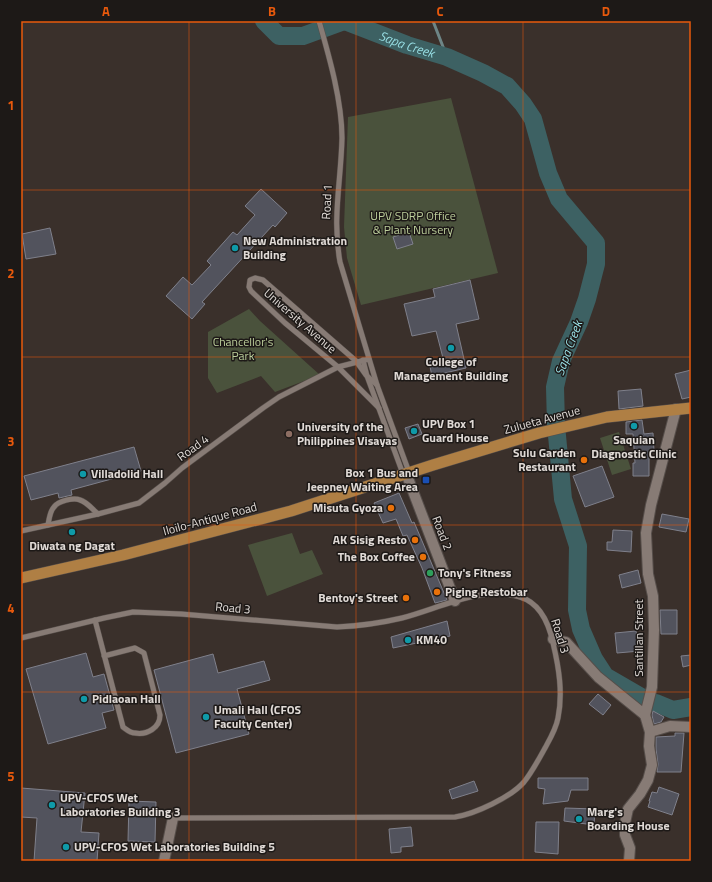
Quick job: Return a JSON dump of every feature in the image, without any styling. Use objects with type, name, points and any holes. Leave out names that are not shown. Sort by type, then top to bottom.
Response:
[{"type":"main road","name":"Zulueta Avenue","points":[[406,473],[539,433],[607,417],[691,408]]},
{"type":"main road","name":"Iloilo-Antique Road","points":[[21,578],[123,555],[291,511],[406,473]]},
{"type":"street","name":"Santillan Street","points":[[629,861],[630,848],[625,835],[625,823],[628,809],[640,794],[648,780],[652,765],[649,746],[650,732],[646,715],[652,687],[654,637],[653,596],[648,574],[646,533],[651,504],[676,409]]},
{"type":"street","name":"Road 2","points":[[406,473],[455,601]]},
{"type":"street","points":[[552,640],[566,642],[598,677],[646,715]]},
{"type":"street","points":[[650,732],[670,726],[691,727]]},
{"type":"street","points":[[164,861],[173,818]]},
{"type":"lane","name":"Road 1","points":[[319,21],[340,110],[342,137],[336,210],[337,244],[340,262],[377,385],[406,473]]},
{"type":"lane","name":"University Avenue","points":[[377,385],[367,376],[356,361],[263,280],[256,278],[250,280],[249,287],[251,291],[285,323],[338,367],[379,408]]},
{"type":"lane","name":"Road 4","points":[[21,531],[98,514],[139,502],[165,483],[182,468],[279,397],[338,367],[369,358]]},
{"type":"lane","points":[[363,360],[367,376],[379,408],[406,473]]},
{"type":"lane","points":[[48,525],[49,517],[54,506],[61,502],[73,499],[86,502],[98,514]]},
{"type":"lane","name":"Road 3","points":[[21,638],[133,612],[357,626],[403,618],[455,601],[484,595],[501,594],[521,597],[530,601],[538,608],[544,617],[557,656],[560,704],[556,723],[542,754],[524,782],[488,806],[470,814],[455,817],[173,818]]},
{"type":"lane","points":[[95,620],[104,656],[123,727],[135,734],[155,728],[160,721],[160,715],[144,653],[135,648],[104,656]]},
{"type":"green space","name":"UPV SDRP Office & Plant Nursery","points":[[451,98],[498,273],[361,305],[347,258],[344,227],[348,117]]},
{"type":"green space","name":"Chancellor's Park","points":[[249,309],[260,321],[320,375],[275,392],[261,376],[217,393],[208,378],[208,332]]},
{"type":"green space","points":[[619,432],[631,469],[612,475],[600,438]]},
{"type":"green space","points":[[292,533],[300,554],[312,550],[323,574],[267,596],[248,545]]},
{"type":"building","name":"New Administration Building","points":[[261,189],[287,213],[275,227],[273,225],[202,302],[205,304],[192,319],[166,296],[183,277],[192,285],[211,265],[207,261],[233,232],[237,235],[255,215],[245,206]]},
{"type":"building","points":[[50,228],[56,254],[26,259],[22,234]]},
{"type":"building","points":[[409,232],[413,244],[397,249],[393,237]]},
{"type":"building","points":[[470,280],[479,319],[456,324],[466,368],[432,376],[429,362],[443,358],[436,331],[412,336],[404,304],[435,297],[433,289]]},
{"type":"building","points":[[691,370],[691,397],[682,399],[675,374]]},
{"type":"building","points":[[641,389],[643,406],[619,409],[618,391]]},
{"type":"building","points":[[642,420],[644,434],[653,433],[654,451],[649,452],[649,476],[633,476],[633,463],[635,463],[633,434],[626,434],[626,422]]},
{"type":"building","name":"UPV Box 1 Guard House","points":[[418,424],[422,434],[409,439],[405,428]]},
{"type":"building","name":"Villadolid Hall","points":[[134,447],[141,471],[71,490],[72,495],[59,498],[58,493],[31,500],[24,476]]},
{"type":"building","points":[[602,466],[614,497],[585,507],[573,476]]},
{"type":"building","points":[[399,493],[412,523],[414,522],[447,600],[435,603],[422,568],[407,535],[403,536],[396,519],[383,523],[378,512],[374,503]]},
{"type":"building","points":[[662,514],[689,519],[686,532],[659,527]]},
{"type":"building","points":[[613,530],[632,531],[631,552],[607,550],[607,542],[612,542]]},
{"type":"building","points":[[638,570],[641,583],[622,588],[619,575]]},
{"type":"building","points":[[660,610],[677,610],[677,634],[661,634]]},
{"type":"building","points":[[447,621],[450,636],[393,648],[391,637]]},
{"type":"building","points":[[636,631],[637,636],[639,636],[640,651],[617,653],[615,633]]},
{"type":"building","name":"Pidlaoan Hall","points":[[86,653],[93,677],[104,674],[114,710],[102,713],[106,728],[48,744],[26,669]]},
{"type":"building","name":"Umali Hall (CFOS Faculty Center)","points":[[213,654],[218,673],[264,661],[270,680],[237,689],[249,734],[176,753],[154,670]]},
{"type":"building","points":[[691,655],[691,665],[683,667],[681,656]]},
{"type":"building","points":[[598,694],[611,705],[603,715],[589,704]]},
{"type":"building","points":[[653,711],[664,717],[661,722],[654,724],[652,715]]},
{"type":"building","points":[[675,733],[684,733],[681,772],[657,772],[658,764],[656,737],[675,736]]},
{"type":"building","points":[[538,778],[588,778],[588,790],[571,790],[568,801],[543,804],[545,789],[538,788]]},
{"type":"building","points":[[474,781],[478,791],[452,799],[449,790]]},
{"type":"building","points":[[659,787],[679,794],[672,815],[648,807],[652,792],[657,793]]},
{"type":"building","points":[[21,788],[85,793],[81,832],[99,833],[97,861],[34,861],[37,818],[21,817]]},
{"type":"building","points":[[129,801],[156,802],[155,842],[128,841]]},
{"type":"building","name":"Marg's Boarding House","points":[[565,808],[595,809],[594,825],[564,821]]},
{"type":"building","points":[[536,822],[559,822],[558,854],[535,852]]},
{"type":"building","points":[[411,827],[413,846],[401,847],[401,852],[391,853],[389,829]]},
{"type":"waterway","name":"Sapa Creek","points":[[264,21],[279,36],[303,36],[344,21]]},
{"type":"waterway","name":"Sapa Creek","points":[[345,21],[407,45],[447,57],[483,73],[507,86],[523,104],[533,119],[548,173],[559,199],[596,243],[596,264],[587,299],[579,322],[561,361],[555,387],[556,425],[563,499],[578,546],[577,610],[581,629],[594,659],[605,676],[643,698]]},
{"type":"waterway","name":"Sapa Creek","points":[[433,21],[447,57]]},
{"type":"waterway","name":"Sapa Creek","points":[[656,703],[673,710],[691,707]]},
{"type":"place","name":"New Administration Building","points":[[235,248]]},
{"type":"place","name":"College of Management Building","points":[[451,348]]},
{"type":"place","name":"Saquian Diagnostic Clinic","points":[[634,426]]},
{"type":"place","name":"UPV Box 1 Guard House","points":[[414,431]]},
{"type":"place","name":"University of the Philippines Visayas","points":[[289,434]]},
{"type":"place","name":"Sulu Garden Restaurant","points":[[584,460]]},
{"type":"place","name":"Villadolid Hall","points":[[83,474]]},
{"type":"place","name":"Box 1 Bus and Jeepney Waiting Area","points":[[426,480]]},
{"type":"place","name":"Misuta Gyoza","points":[[391,508]]},
{"type":"place","name":"Diwata ng Dagat","points":[[72,532]]},
{"type":"place","name":"AK Sisig Resto","points":[[415,540]]},
{"type":"place","name":"The Box Coffee","points":[[423,557]]},
{"type":"place","name":"Tony's Fitness","points":[[430,573]]},
{"type":"place","name":"Piging Restobar","points":[[437,592]]},
{"type":"place","name":"Bentoy's Street","points":[[406,598]]},
{"type":"place","name":"KM40","points":[[408,640]]},
{"type":"place","name":"Pidlaoan Hall","points":[[84,699]]},
{"type":"place","name":"Umali Hall (CFOS Faculty Center)","points":[[206,717]]},
{"type":"place","name":"UPV-CFOS Wet Laboratories Building 3","points":[[52,805]]},
{"type":"place","name":"Marg's Boarding House","points":[[579,819]]},
{"type":"place","name":"UPV-CFOS Wet Laboratories Building 5","points":[[66,847]]}]
